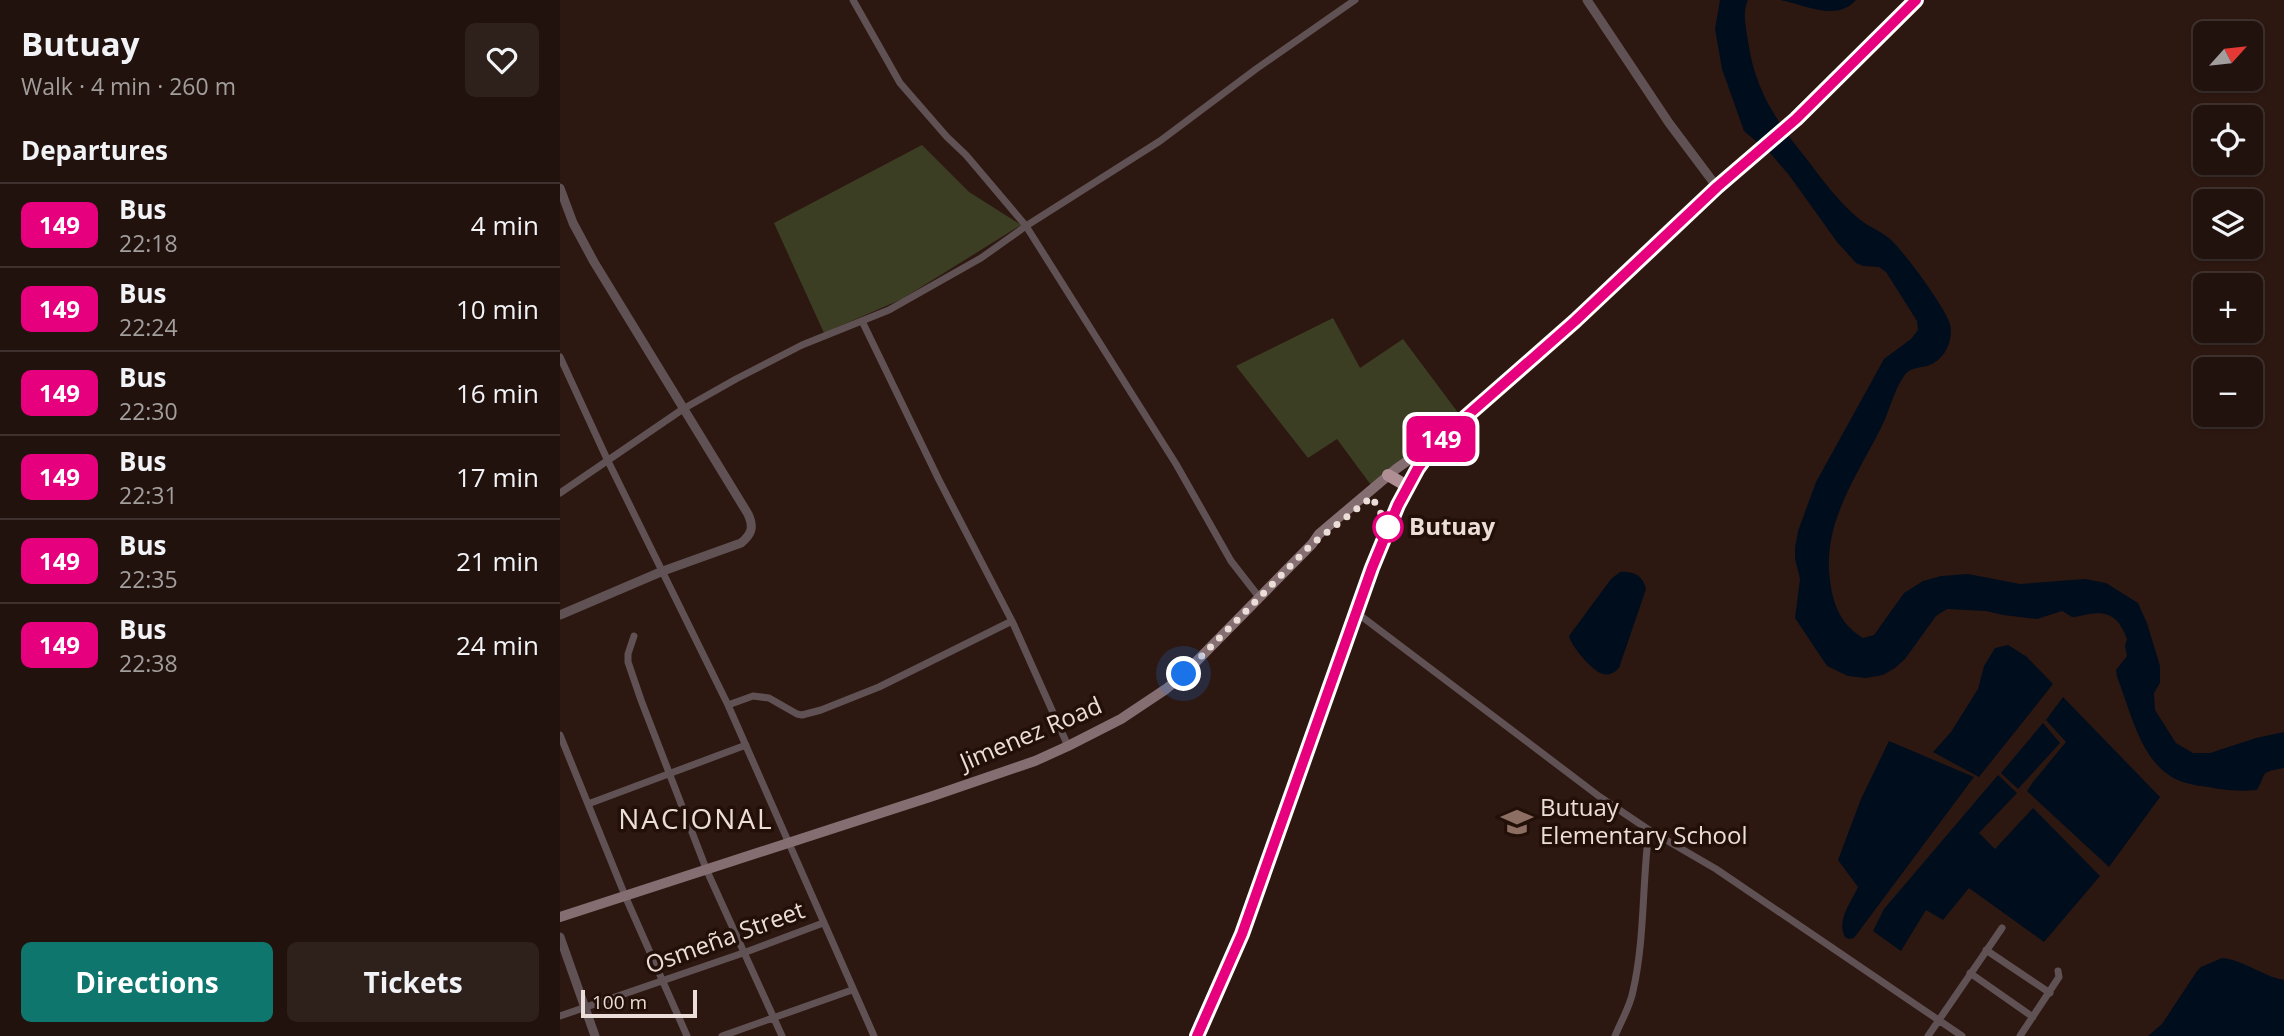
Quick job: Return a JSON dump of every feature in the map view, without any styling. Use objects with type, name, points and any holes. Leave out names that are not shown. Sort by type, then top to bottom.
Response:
[{"type":"highway","points":[[1197,1036],[1242,934],[1372,568],[1407,486],[1431,450],[1575,321],[1717,187],[1796,119],[1916,0]]},
{"type":"highway","points":[[1391,477],[1407,486]]},
{"type":"main road","name":"Jimenez Road","points":[[560,918],[1035,761],[1121,719],[1184,674],[1312,544],[1452,429]]},
{"type":"main road","name":"Jimenez Road","points":[[1391,477],[1431,450]]},
{"type":"street","points":[[853,0],[900,83],[1026,226],[1176,464],[1231,561],[1259,597]]},
{"type":"street","points":[[560,493],[682,409],[802,345],[916,296],[981,258],[1026,226],[1160,141],[1354,0]]},
{"type":"street","points":[[1587,0],[1669,123],[1717,187]]},
{"type":"street","points":[[560,188],[573,223],[594,262],[752,522],[752,530],[741,543],[663,571],[560,615]]},
{"type":"street","points":[[862,321],[1012,621],[1068,746]]},
{"type":"street","points":[[560,358],[728,705],[874,1036]]},
{"type":"street","points":[[1357,613],[1487,709],[1553,762],[1649,830],[1716,869],[1962,1036]]},
{"type":"street","points":[[728,705],[753,696],[769,698],[797,714],[821,710],[879,687],[1012,621]]},
{"type":"street","points":[[634,636],[628,662],[708,870],[782,1036]]},
{"type":"street","points":[[560,735],[626,898],[687,1036]]},
{"type":"street","points":[[588,804],[746,745]]},
{"type":"street","points":[[1615,1036],[1633,991],[1649,830]]},
{"type":"street","name":"Osmeña Street","points":[[560,1017],[746,953],[823,923]]},
{"type":"street","points":[[1928,1036],[2002,928]]},
{"type":"street","points":[[560,937],[595,1036]]},
{"type":"street","points":[[1986,950],[2050,993]]},
{"type":"street","points":[[2020,1036],[2050,993],[2060,975],[2058,971]]},
{"type":"street","points":[[1970,973],[2033,1017]]},
{"type":"street","points":[[722,1036],[852,990]]},
{"type":"green space","points":[[922,145],[969,192],[1021,225],[902,299],[824,333],[774,223]]},
{"type":"green space","points":[[1333,318],[1360,368],[1403,339],[1462,418],[1371,485],[1337,439],[1308,458],[1236,366]]},
{"type":"water","points":[[1720,0],[1748,0],[1745,20],[1751,59],[1762,91],[1787,134],[1844,205],[1862,221],[1889,238],[1904,254],[1932,292],[1950,324],[1949,343],[1943,355],[1927,366],[1908,371],[1900,382],[1883,423],[1842,505],[1830,544],[1829,565],[1833,596],[1841,617],[1863,638],[1874,635],[1904,593],[1923,581],[1941,576],[1968,574],[2020,584],[2085,579],[2106,583],[2138,603],[2147,623],[2160,666],[2160,683],[2154,693],[2155,710],[2176,743],[2193,753],[2210,753],[2284,732],[2284,768],[2266,772],[2257,790],[2220,789],[2189,784],[2171,777],[2159,767],[2149,754],[2134,724],[2117,677],[2116,670],[2127,656],[2127,639],[2118,622],[2109,615],[2097,613],[2072,617],[2062,611],[2037,619],[1986,611],[1947,609],[1936,616],[1905,659],[1883,675],[1866,678],[1848,676],[1827,666],[1795,618],[1800,579],[1795,559],[1798,531],[1816,482],[1884,359],[1911,339],[1918,330],[1917,321],[1886,272],[1879,267],[1856,263],[1837,242],[1789,175],[1770,153],[1744,131],[1722,69],[1715,29]]},
{"type":"water","points":[[1780,0],[1856,0],[1848,7],[1830,11]]},
{"type":"water","points":[[1620,572],[1637,575],[1643,580],[1646,589],[1619,668],[1606,674],[1588,664],[1569,636],[1611,579]]},
{"type":"water","points":[[2008,645],[2027,657],[2053,684],[1979,777],[1933,752],[1951,732],[1978,689],[1984,666],[1995,648]]},
{"type":"water","points":[[2063,697],[2160,797],[2109,867],[2027,791],[2066,742],[2046,720]]},
{"type":"water","points":[[2043,723],[2060,743],[2018,789],[2001,773]]},
{"type":"water","points":[[1889,741],[1974,777],[1854,938],[1849,939],[1843,931],[1843,918],[1858,887],[1838,860],[1861,799]]},
{"type":"water","points":[[1998,775],[2017,793],[1979,833],[1995,849],[2033,808],[2100,876],[2044,942],[1969,888],[1943,920],[1926,910],[1901,951],[1873,931],[1884,909]]},
{"type":"water","points":[[2222,958],[2284,980],[2284,1036],[2148,1036],[2162,1024],[2197,971]]},
{"type":"bus line","name":"149","points":[[1197,1036],[1242,934],[1372,568],[1391,520],[1418,468],[1452,429],[1575,321],[1717,187],[1796,119],[1916,0]]},
{"type":"place","name":"Butuay","points":[[1388,527]]},
{"type":"place","name":"Butuay Elementary School","points":[[1517,822]]},
{"type":"district","name":"NACIONAL","points":[[696,819]]},
{"type":"route","points":[[1184,674],[1312,544],[1372,497],[1388,527]]}]
